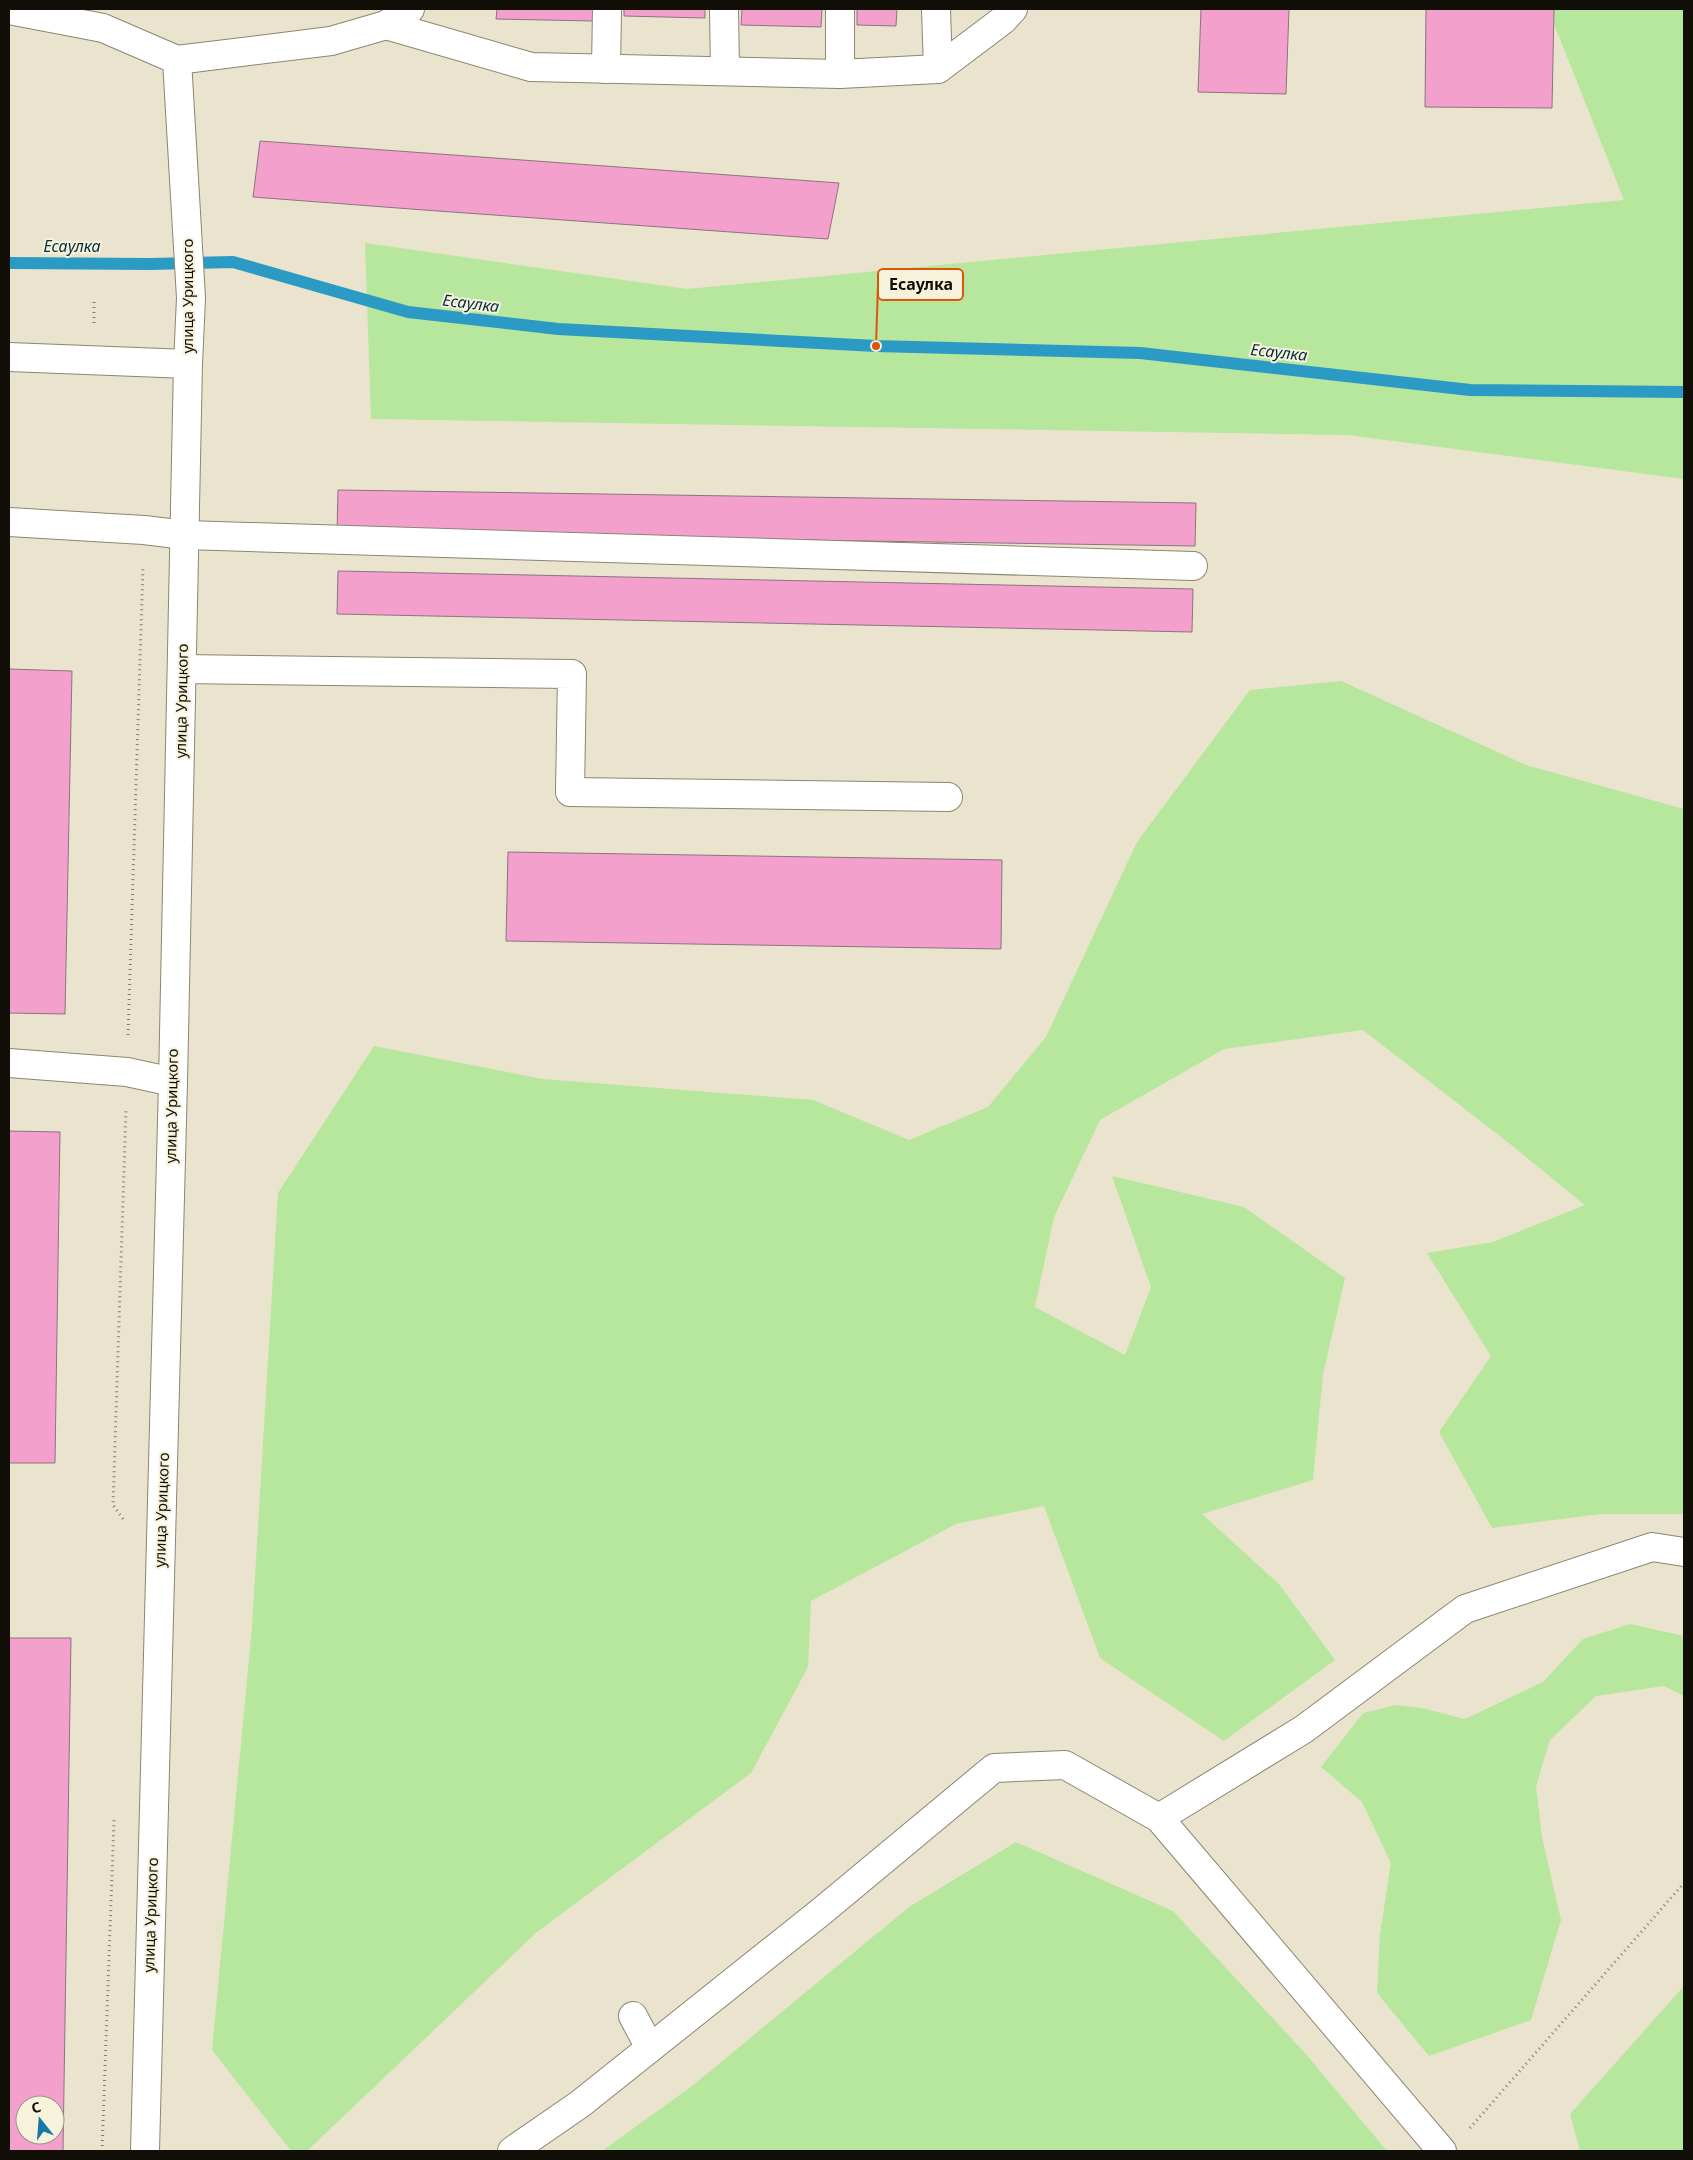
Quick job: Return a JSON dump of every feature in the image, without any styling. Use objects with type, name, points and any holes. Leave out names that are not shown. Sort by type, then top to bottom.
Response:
[{"type":"street","points":[[9,10],[103,28],[178,60],[330,41],[386,25],[410,9]]},
{"type":"street","points":[[606,69],[607,9]]},
{"type":"street","points":[[724,9],[725,71]]},
{"type":"street","points":[[840,9],[840,74]]},
{"type":"street","points":[[936,9],[938,68]]},
{"type":"street","points":[[386,25],[531,67],[840,74],[938,68],[1003,20],[1013,9]]},
{"type":"street","name":"улица Урицкого","points":[[144,2151],[173,1082],[191,298],[178,60]]},
{"type":"street","points":[[9,357],[188,364]]},
{"type":"street","points":[[9,522],[144,530],[186,535],[1193,566]]},
{"type":"street","points":[[182,669],[572,674],[570,792],[948,797]]},
{"type":"street","points":[[9,1063],[127,1072],[173,1082]]},
{"type":"street","points":[[1158,1818],[1304,1728],[1465,1609],[1652,1547],[1684,1552]]},
{"type":"street","points":[[512,2151],[580,2104],[822,1911],[994,1768],[1065,1766],[1158,1818],[1442,2151]]},
{"type":"street","points":[[633,2016],[650,2048]]},
{"type":"path","points":[[127,1525],[113,1505],[144,530]]},
{"type":"path","points":[[102,2151],[114,1816]]},
{"type":"path","points":[[1469,2129],[1684,1884]]},
{"type":"green space","points":[[1548,9],[1684,9],[1684,479],[1347,435],[371,419],[365,243],[687,289],[1624,200]]},
{"type":"green space","points":[[1341,681],[1526,765],[1684,809],[1684,1514],[1600,1514],[1492,1528],[1439,1432],[1491,1356],[1427,1253],[1493,1242],[1585,1205],[1363,1030],[1224,1049],[1100,1120],[1054,1217],[1035,1307],[1125,1355],[1151,1287],[1112,1176],[1244,1207],[1345,1278],[1323,1374],[1313,1480],[1202,1514],[1279,1584],[1335,1660],[1224,1741],[1100,1658],[1044,1506],[956,1524],[811,1601],[808,1667],[751,1773],[537,1932],[307,2151],[291,2151],[212,2050],[252,1627],[278,1193],[374,1046],[543,1079],[813,1100],[909,1140],[988,1107],[1046,1037],[1137,842],[1250,690]]},
{"type":"green space","points":[[1630,1624],[1684,1636],[1684,1696],[1664,1686],[1596,1696],[1550,1740],[1536,1786],[1542,1837],[1561,1920],[1531,2020],[1429,2056],[1377,1993],[1380,1934],[1391,1863],[1362,1802],[1321,1767],[1363,1713],[1396,1705],[1422,1708],[1465,1719],[1543,1682],[1583,1639]]},
{"type":"green space","points":[[1016,1842],[1173,1911],[1305,2053],[1387,2151],[602,2151],[692,2086],[909,1907]]},
{"type":"green space","points":[[1684,1986],[1684,2151],[1580,2151],[1570,2114]]},
{"type":"building","points":[[497,9],[593,9],[593,21],[496,19]]},
{"type":"building","points":[[624,9],[705,9],[705,18],[624,16]]},
{"type":"building","points":[[742,9],[822,9],[821,27],[741,25]]},
{"type":"building","points":[[857,9],[897,9],[896,26],[857,25]]},
{"type":"building","points":[[1201,9],[1289,9],[1286,94],[1198,92]]},
{"type":"building","points":[[1426,9],[1554,9],[1552,108],[1425,107]]},
{"type":"building","points":[[260,141],[839,183],[828,239],[424,210],[253,197]]},
{"type":"building","points":[[338,490],[1196,503],[1195,546],[337,533]]},
{"type":"building","points":[[338,571],[1193,589],[1192,632],[337,614]]},
{"type":"building","points":[[9,669],[72,671],[65,1014],[9,1013]]},
{"type":"building","points":[[508,852],[1002,860],[1001,949],[506,941]]},
{"type":"building","points":[[9,1131],[60,1132],[55,1463],[9,1463]]},
{"type":"building","points":[[9,1638],[71,1638],[64,2095],[15,2095],[15,2145],[63,2145],[63,2151],[9,2151]]},
{"type":"waterway","name":"Есаулка","points":[[9,263],[150,264],[233,262],[408,312],[558,329],[876,346],[1140,353],[1470,390],[1684,392]]},
{"type":"place","name":"Есаулка","points":[[876,346]]}]
